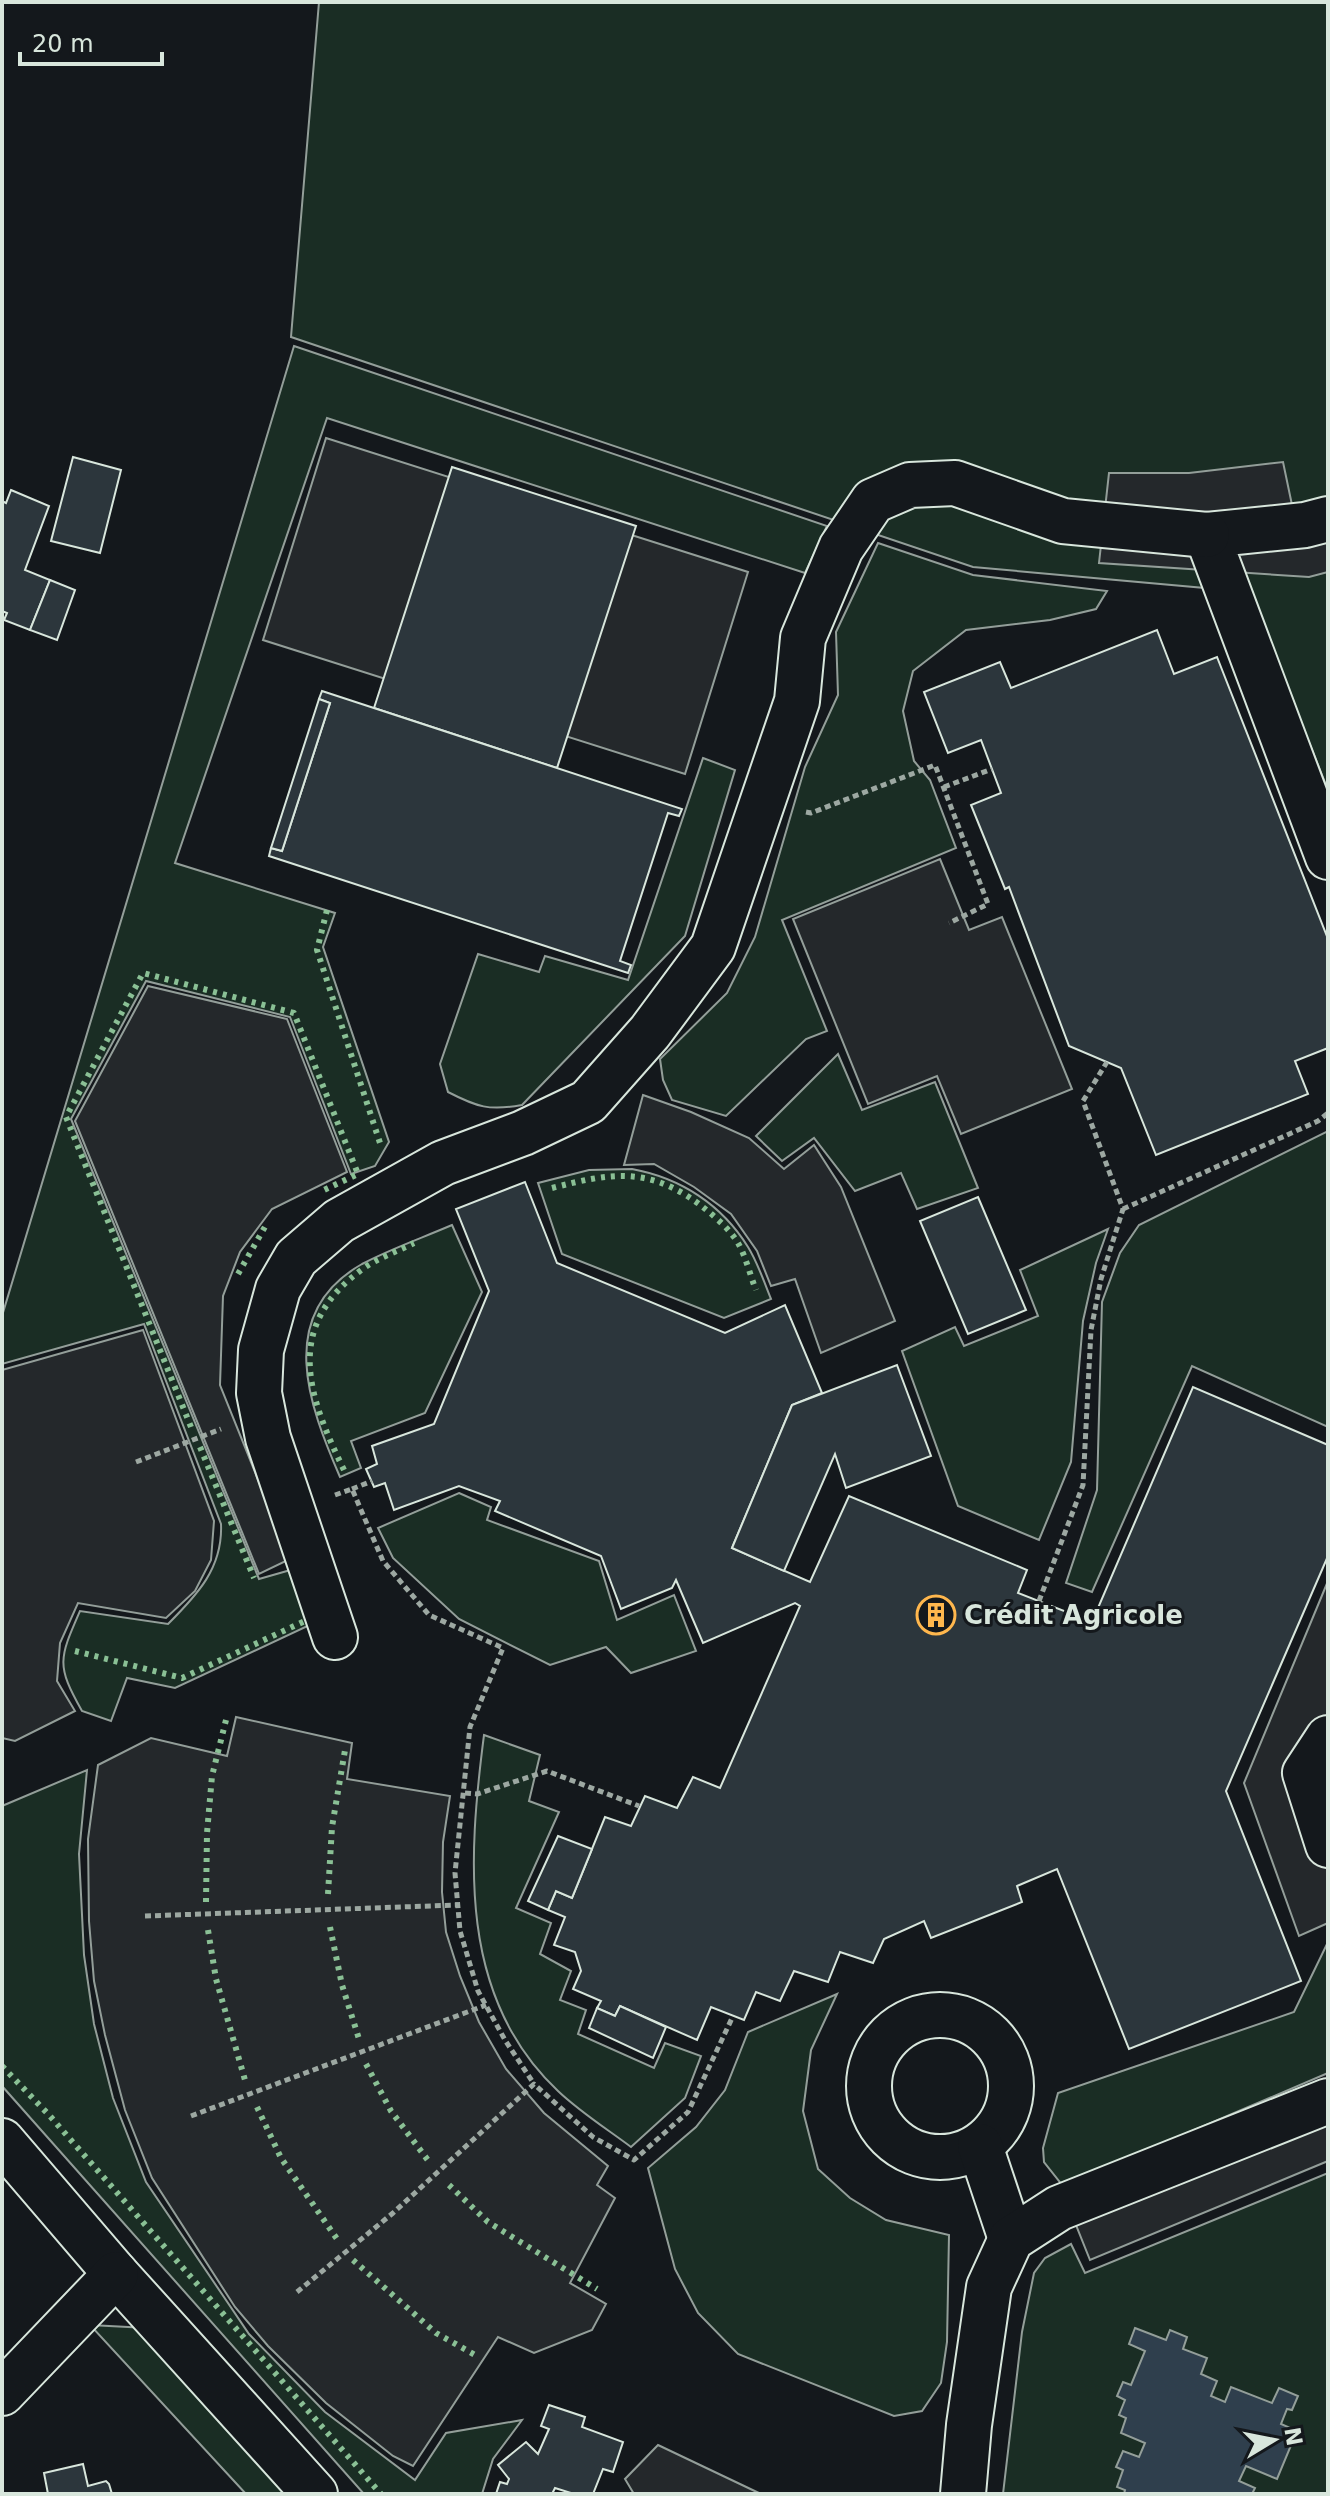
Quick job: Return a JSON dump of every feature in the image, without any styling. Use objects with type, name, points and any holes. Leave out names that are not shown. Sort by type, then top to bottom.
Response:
[{"type":"street","points":[[335,1637],[268,1438],[259,1393],[261,1350],[278,1289],[296,1258],[339,1221],[443,1163],[523,1133],[588,1102],[650,1032],[713,947],[797,701],[803,638],[841,548],[873,501],[910,485],[955,483],[1063,521],[1207,535],[1305,525],[1328,519]]},
{"type":"street","points":[[1207,535],[1328,857]]},
{"type":"street","points":[[1328,1738],[1305,1773],[1328,1845]]},
{"type":"street","points":[[963,2494],[969,2425],[989,2287],[1011,2239],[1059,2208],[1328,2101]]},
{"type":"street","points":[[2,2141],[116,2274],[315,2494]]},
{"type":"street","points":[[980,2146],[1011,2239]]},
{"type":"street","points":[[2,2393],[116,2274]]},
{"type":"path","points":[[944,787],[992,769]]},
{"type":"path","points":[[1039,1601],[1083,1485],[1091,1330],[1101,1279],[1123,1209],[1083,1101],[1107,1062]]},
{"type":"path","points":[[1123,1209],[1318,1121],[1328,1113]]},
{"type":"path","points":[[136,1462],[263,1413]]},
{"type":"path","points":[[292,1511],[372,1481]]},
{"type":"path","points":[[352,1489],[383,1561],[429,1615],[503,1648],[470,1727],[455,1873],[460,1931],[478,1991],[534,2084],[593,2137],[634,2160],[688,2112],[733,2016]]},
{"type":"path","points":[[465,1793],[477,1794],[547,1771],[639,1806]]},
{"type":"path","points":[[145,1916],[458,1905]]},
{"type":"path","points":[[191,2116],[486,2005]]},
{"type":"path","points":[[297,2292],[393,2213],[534,2084]]},
{"type":"green space","points":[[319,2],[1328,2],[1328,790],[1249,592],[973,567],[291,337]]},
{"type":"green space","points":[[294,346],[827,526],[805,573],[327,418],[175,863],[335,913],[323,947],[389,1142],[375,1166],[351,1174],[290,1017],[146,981],[71,1119],[259,1579],[294,1569],[314,1623],[175,1688],[127,1678],[111,1721],[82,1711],[64,1672],[68,1640],[80,1611],[168,1624],[198,1591],[213,1567],[218,1554],[221,1524],[144,1324],[2,1364],[2,1316]]},
{"type":"green space","points":[[878,543],[973,575],[1107,591],[1096,609],[1050,620],[966,630],[913,671],[903,711],[914,761],[930,780],[956,848],[782,920],[827,1031],[806,1039],[726,1116],[672,1100],[663,1080],[660,1059],[727,993],[755,937],[805,767],[838,695],[836,632]]},
{"type":"green space","points":[[703,758],[735,770],[685,936],[522,1105],[501,1108],[484,1106],[448,1092],[440,1064],[478,954],[539,972],[545,956],[628,980]]},
{"type":"green space","points":[[838,1054],[862,1110],[935,1082],[978,1188],[917,1209],[901,1173],[855,1191],[814,1138],[782,1161],[756,1136]]},
{"type":"green space","points":[[1328,1131],[1328,1427],[1192,1366],[1092,1592],[1066,1583],[1097,1490],[1102,1302],[1120,1253],[1139,1225]]},
{"type":"green space","points":[[632,1169],[683,1187],[726,1218],[752,1253],[771,1299],[724,1318],[562,1254],[538,1183],[589,1170]]},
{"type":"green space","points":[[452,1225],[482,1292],[425,1413],[351,1441],[361,1468],[340,1477],[318,1421],[306,1363],[308,1335],[317,1308],[335,1285],[362,1264]]},
{"type":"green space","points":[[1108,1229],[1096,1263],[1083,1321],[1071,1462],[1039,1540],[958,1506],[902,1351],[955,1327],[964,1346],[1038,1316],[1020,1270]]},
{"type":"green space","points":[[459,1493],[491,1507],[487,1520],[599,1561],[617,1620],[674,1595],[696,1651],[631,1673],[606,1647],[550,1665],[459,1619],[393,1558],[378,1528]]},
{"type":"green space","points":[[484,1735],[540,1755],[529,1801],[559,1812],[516,1908],[551,1923],[540,1954],[571,1971],[560,2000],[586,2010],[578,2034],[654,2068],[665,2043],[701,2056],[685,2098],[631,2147],[566,2099],[525,2054],[502,2013],[486,1970],[474,1877],[478,1782]]},
{"type":"green space","points":[[87,1770],[79,1854],[84,1955],[94,2024],[113,2098],[146,2182],[249,2334],[325,2412],[415,2480],[446,2433],[522,2420],[493,2459],[482,2494],[364,2494],[2,2086],[2,1806]]},
{"type":"green space","points":[[1328,1942],[1328,2073],[1063,2186],[1044,2162],[1043,2148],[1058,2093],[1294,2012]]},
{"type":"green space","points":[[837,1994],[811,2050],[803,2111],[818,2169],[850,2198],[886,2220],[949,2235],[947,2342],[941,2383],[922,2411],[894,2416],[738,2354],[698,2313],[675,2269],[648,2168],[696,2127],[725,2090],[748,2032]]},
{"type":"green space","points":[[1328,2173],[1328,2494],[1003,2494],[1022,2332],[1034,2273],[1045,2258],[1071,2244],[1085,2273]]},
{"type":"green space","points":[[90,2325],[147,2328],[292,2494],[246,2494]]},
{"type":"shaded area","points":[[326,438],[748,572],[685,774],[263,640]]},
{"type":"shaded area","points":[[1283,462],[1292,505],[1328,498],[1328,572],[1309,577],[1099,563],[1109,473],[1189,473]]},
{"type":"shaded area","points":[[940,859],[969,930],[1002,917],[1072,1089],[961,1134],[937,1076],[868,1104],[793,919]]},
{"type":"shaded area","points":[[148,986],[287,1019],[347,1172],[272,1209],[240,1252],[223,1296],[220,1385],[290,1559],[259,1574],[75,1121]]},
{"type":"shaded area","points":[[643,1095],[749,1138],[784,1169],[814,1145],[841,1187],[895,1321],[821,1353],[795,1279],[771,1286],[757,1251],[731,1214],[694,1187],[654,1164],[624,1165]]},
{"type":"shaded area","points":[[143,1330],[214,1521],[211,1560],[195,1591],[166,1618],[78,1603],[60,1643],[57,1681],[75,1711],[15,1741],[2,1738],[2,1370]]},
{"type":"shaded area","points":[[1328,1581],[1328,1923],[1299,1936],[1244,1783]]},
{"type":"shaded area","points":[[236,1717],[352,1743],[347,1779],[450,1796],[443,1842],[442,1892],[446,1932],[479,2022],[506,2069],[544,2113],[608,2166],[597,2185],[615,2198],[570,2283],[606,2304],[592,2330],[534,2353],[498,2337],[413,2466],[393,2456],[326,2403],[268,2346],[235,2307],[152,2178],[125,2110],[105,2035],[94,1981],[89,1921],[88,1839],[98,1765],[151,1738],[227,1756]]},
{"type":"shaded area","points":[[1328,2120],[1328,2161],[1090,2260],[1076,2225]]},
{"type":"shaded area","points":[[658,2445],[761,2494],[634,2494],[625,2479]]},
{"type":"water","points":[[1135,2328],[1166,2340],[1170,2330],[1187,2337],[1183,2349],[1207,2358],[1201,2374],[1217,2381],[1211,2396],[1225,2402],[1231,2387],[1272,2403],[1279,2388],[1298,2396],[1292,2410],[1287,2409],[1281,2424],[1297,2431],[1277,2479],[1246,2466],[1239,2481],[1255,2488],[1252,2494],[1124,2494],[1125,2490],[1117,2487],[1123,2470],[1116,2467],[1123,2451],[1139,2457],[1145,2443],[1121,2433],[1126,2418],[1119,2415],[1125,2400],[1117,2396],[1123,2382],[1131,2385],[1145,2351],[1129,2344]]},
{"type":"building","points":[[73,457],[121,470],[100,553],[51,541]]},
{"type":"building","points":[[452,467],[636,526],[557,768],[374,708]]},
{"type":"building","points":[[11,490],[49,506],[25,570],[50,580],[30,630],[4,620],[7,613],[2,611],[2,501],[6,503]]},
{"type":"building","points":[[50,580],[75,590],[57,640],[30,630]]},
{"type":"building","points":[[1157,630],[1174,674],[1217,657],[1328,939],[1328,1048],[1295,1061],[1308,1094],[1156,1155],[1121,1068],[1069,1046],[1009,887],[1005,889],[971,805],[1001,793],[981,740],[948,753],[924,692],[1000,662],[1011,688]]},
{"type":"building","points":[[322,691],[682,809],[679,816],[668,813],[620,961],[631,965],[628,973],[269,856],[271,848],[282,851],[330,703],[319,699]]},
{"type":"building","points":[[319,699],[330,703],[282,851],[271,848]]},
{"type":"building","name":"Crédit Agricole","points":[[525,1182],[557,1263],[725,1333],[785,1305],[822,1393],[792,1405],[732,1548],[810,1582],[849,1496],[1027,1570],[1018,1593],[1092,1622],[1193,1387],[1328,1445],[1328,1556],[1226,1791],[1301,1981],[1129,2049],[1057,1869],[1017,1886],[1022,1902],[931,1938],[924,1921],[884,1939],[873,1963],[840,1952],[828,1982],[794,1971],[780,2001],[756,1992],[744,2020],[711,2007],[697,2040],[620,2006],[615,2016],[597,2008],[601,2001],[573,1989],[581,1971],[575,1952],[554,1945],[565,1917],[548,1910],[556,1891],[572,1898],[605,1817],[631,1826],[645,1796],[677,1808],[693,1777],[720,1788],[800,1606],[795,1603],[703,1643],[676,1580],[672,1588],[621,1609],[601,1556],[495,1511],[500,1501],[459,1486],[394,1510],[385,1483],[374,1487],[366,1469],[377,1464],[372,1446],[434,1424],[489,1291],[456,1209]]},
{"type":"building","points":[[978,1197],[1026,1310],[968,1334],[920,1221]]},
{"type":"building","points":[[897,1365],[931,1456],[846,1488],[835,1454],[784,1571],[732,1548],[792,1405]]},
{"type":"building","points":[[558,1836],[592,1849],[572,1898],[556,1891],[548,1910],[528,1901]]},
{"type":"building","points":[[620,2006],[666,2027],[653,2058],[589,2028],[597,2008],[615,2016]]},
{"type":"building","points":[[549,2405],[585,2417],[582,2427],[623,2442],[613,2472],[603,2469],[593,2494],[574,2494],[555,2488],[552,2494],[496,2494],[500,2482],[507,2484],[509,2479],[498,2465],[526,2442],[538,2454],[549,2429],[541,2426]]},
{"type":"building","points":[[83,2464],[88,2486],[106,2481],[112,2494],[48,2494],[44,2473]]},
{"type":"hedge","points":[[327,910],[317,950],[380,1143]]},
{"type":"hedge","points":[[191,1427],[66,1117],[143,973],[294,1013],[358,1174],[324,1190]]},
{"type":"hedge","points":[[552,1188],[610,1176],[645,1178],[662,1183],[699,1204],[734,1237],[756,1290]]},
{"type":"hedge","points":[[238,1274],[266,1225]]},
{"type":"hedge","points":[[344,1470],[320,1415],[313,1388],[310,1362],[312,1337],[322,1313],[338,1290],[370,1264],[414,1243]]},
{"type":"hedge","points":[[200,1447],[254,1578]]},
{"type":"hedge","points":[[75,1651],[182,1678],[307,1620]]},
{"type":"hedge","points":[[206,1902],[212,1776],[227,1716]]},
{"type":"hedge","points":[[328,1894],[332,1827],[345,1750]]},
{"type":"hedge","points":[[330,1927],[342,1985],[359,2039]]},
{"type":"hedge","points":[[208,1930],[216,1979],[245,2080]]},
{"type":"hedge","points":[[366,2064],[391,2111],[430,2163]]},
{"type":"hedge","points":[[2,2066],[49,2115],[381,2494]]},
{"type":"hedge","points":[[257,2107],[281,2158],[337,2239]]},
{"type":"hedge","points":[[449,2185],[488,2222],[597,2289]]},
{"type":"hedge","points":[[353,2260],[436,2333],[477,2356]]},
{"type":"place","name":"Crédit Agricole","points":[[936,1615]]}]
